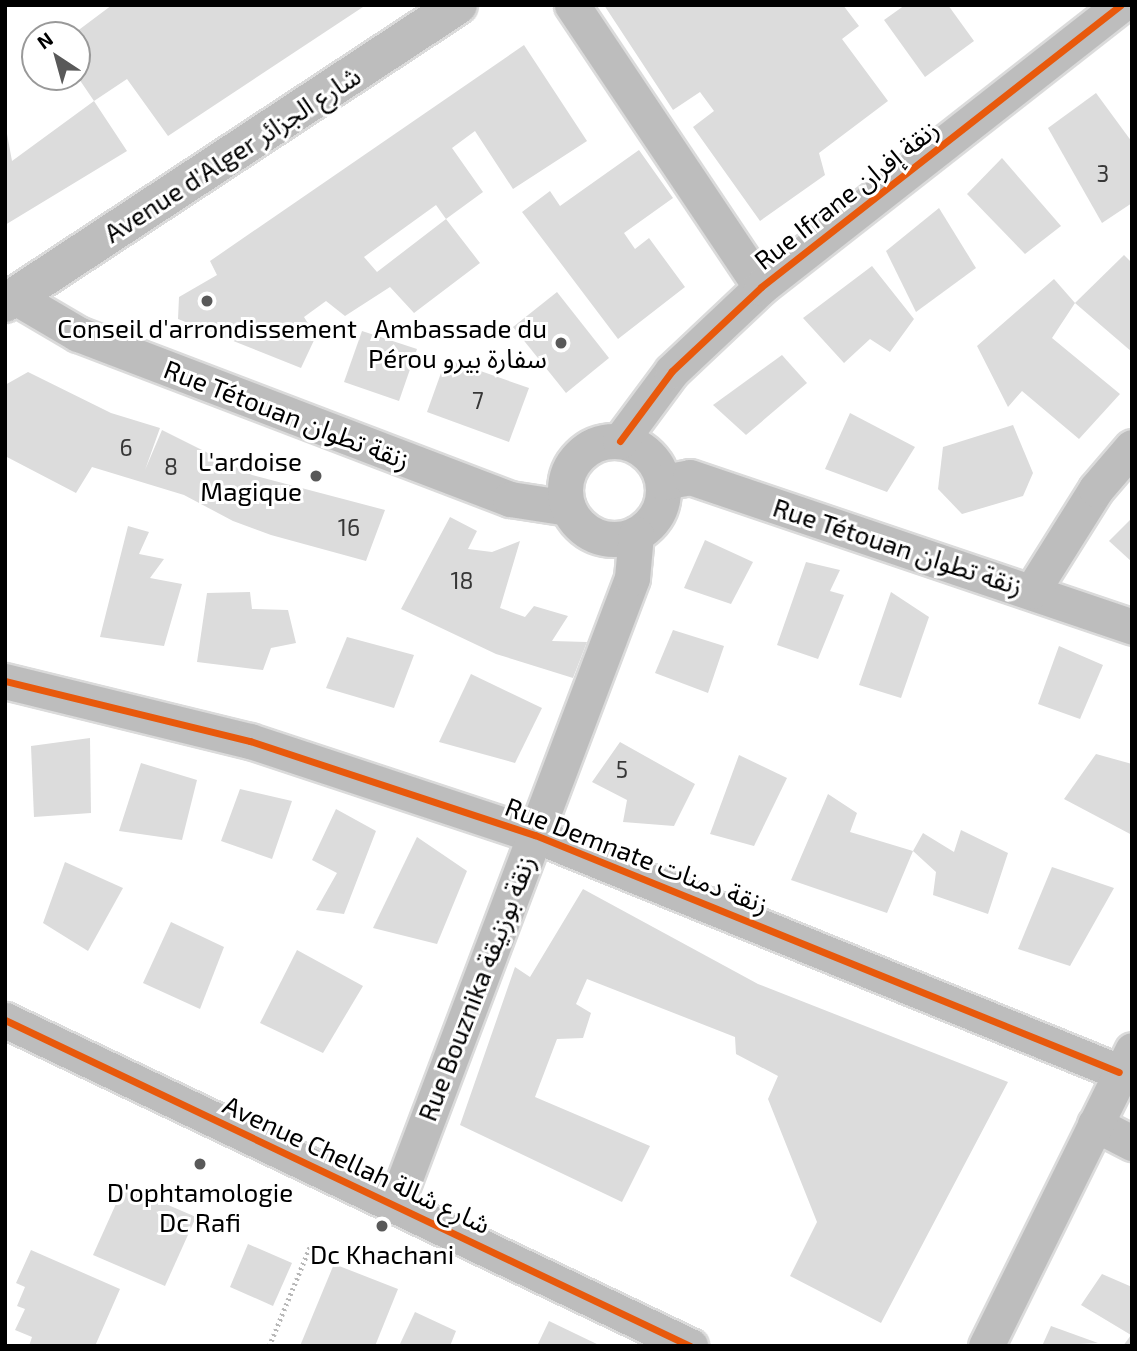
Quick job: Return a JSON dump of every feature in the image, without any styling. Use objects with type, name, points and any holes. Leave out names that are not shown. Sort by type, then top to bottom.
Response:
[{"type":"main road","name":"Avenue d'Alger شارع الجزائر","points":[[10,300],[458,5]]},
{"type":"street","points":[[572,5],[761,287]]},
{"type":"street","name":"Rue Ifrane زنقة إفران","points":[[620,441],[673,370],[761,287],[1121,5]]},
{"type":"street","name":"Rue Tétouan زنقة تطوان","points":[[10,300],[78,334],[510,499],[568,508]]},
{"type":"street","points":[[603,441],[620,441],[648,454],[663,482],[657,513],[636,534],[598,537],[576,523],[568,508],[565,483],[575,459],[603,441]]},
{"type":"street","points":[[1032,591],[1088,499],[1132,447]]},
{"type":"street","name":"Rue Tétouan زنقة تطوان","points":[[663,482],[690,477],[1132,627]]},
{"type":"street","name":"Rue Bouznika زنقة بوزنيقة","points":[[395,1205],[632,578],[636,534]]},
{"type":"street","name":"Rue Demnate زنقة دمنات","points":[[5,681],[250,741],[535,835],[1125,1061]]},
{"type":"street","name":"Avenue Chellah شارع شالة","points":[[5,1020],[690,1346]]},
{"type":"street","points":[[986,1346],[1125,1061]]},
{"type":"street","points":[[1095,1124],[1132,1143]]},
{"type":"path","points":[[269,1346],[311,1244]]},
{"type":"building","points":[[112,5],[366,5],[168,136],[127,79],[94,101],[87,91],[91,91],[91,21]]},
{"type":"building","points":[[604,5],[843,5],[859,26],[842,39],[888,101],[819,153],[825,175],[760,221],[693,127],[714,111],[700,92],[673,110]]},
{"type":"building","points":[[905,5],[948,5],[974,41],[925,77],[884,20]]},
{"type":"building","points":[[524,45],[587,141],[513,189],[475,131],[452,148],[483,192],[446,219],[480,263],[414,313],[390,287],[345,316],[326,301],[304,317],[316,336],[301,368],[178,319],[179,297],[217,275],[210,261]],"holes":[[[436,205],[446,219],[377,272],[364,257]]]},
{"type":"building","points":[[1096,93],[1132,142],[1132,203],[1102,223],[1048,128]]},
{"type":"building","points":[[94,101],[127,151],[5,225],[5,123],[12,161]]},
{"type":"building","points":[[639,150],[673,198],[624,233],[635,249],[649,238],[685,287],[618,339],[522,212],[550,191],[560,206]]},
{"type":"building","points":[[1002,158],[1061,226],[1025,254],[967,194]]},
{"type":"building","points":[[939,208],[976,268],[916,312],[886,251]]},
{"type":"building","points":[[1124,255],[1132,263],[1132,352],[1075,303]]},
{"type":"building","points":[[872,266],[914,319],[890,352],[870,339],[844,363],[803,318]]},
{"type":"building","points":[[1054,279],[1075,303],[1052,338],[1120,394],[1079,439],[1022,391],[1008,407],[977,346]]},
{"type":"building","name":"Ambassade du Pérou سفارة بيرو","points":[[557,292],[609,358],[566,393],[513,327]]},
{"type":"building","points":[[362,331],[417,349],[399,401],[344,382]]},
{"type":"building","points":[[782,355],[807,383],[746,435],[713,405]]},
{"type":"building","points":[[446,359],[529,388],[509,442],[427,412]]},
{"type":"building","points":[[28,372],[111,413],[160,428],[145,470],[162,430],[252,475],[385,510],[366,561],[271,535],[233,521],[184,495],[92,467],[76,493],[5,456],[5,385]]},
{"type":"building","points":[[850,413],[915,447],[887,492],[825,469]]},
{"type":"building","points":[[1013,425],[1033,473],[1023,496],[962,514],[938,489],[943,447]]},
{"type":"building","points":[[450,517],[477,531],[468,549],[492,552],[520,541],[500,608],[525,617],[534,606],[568,616],[552,641],[587,642],[573,678],[496,654],[401,609]]},
{"type":"building","points":[[1132,518],[1132,562],[1109,541]]},
{"type":"building","points":[[128,526],[149,532],[139,554],[164,559],[150,578],[182,584],[164,646],[100,637]]},
{"type":"building","points":[[705,540],[753,562],[731,604],[684,588]]},
{"type":"building","points":[[806,562],[840,570],[830,591],[844,595],[818,659],[777,645]]},
{"type":"building","points":[[250,592],[252,609],[288,610],[296,643],[271,648],[263,670],[197,662],[207,593]]},
{"type":"building","points":[[891,592],[929,617],[901,698],[859,685]]},
{"type":"building","points":[[673,630],[724,646],[708,693],[655,673]]},
{"type":"building","points":[[347,637],[414,655],[394,708],[326,688]]},
{"type":"building","points":[[1059,646],[1103,665],[1080,719],[1038,704]]},
{"type":"building","points":[[471,674],[542,708],[515,763],[439,742]]},
{"type":"building","points":[[90,738],[91,813],[34,817],[31,746]]},
{"type":"building","points":[[620,742],[695,784],[674,826],[623,822],[627,800],[592,782]]},
{"type":"building","points":[[1096,754],[1132,764],[1132,835],[1064,799]]},
{"type":"building","points":[[739,755],[787,778],[754,846],[710,834]]},
{"type":"building","points":[[141,763],[197,780],[182,840],[119,831]]},
{"type":"building","points":[[240,789],[292,801],[272,859],[221,841]]},
{"type":"building","points":[[828,794],[857,813],[850,832],[913,851],[887,913],[791,880]]},
{"type":"building","points":[[336,809],[376,831],[344,914],[316,910],[337,873],[312,860]]},
{"type":"building","points":[[961,830],[1008,853],[988,914],[933,895],[936,872],[913,851],[923,833],[954,852]]},
{"type":"building","points":[[417,837],[467,871],[437,944],[373,928]]},
{"type":"building","points":[[65,862],[123,888],[88,951],[43,923]]},
{"type":"building","points":[[1052,867],[1114,888],[1070,966],[1018,949]]},
{"type":"building","points":[[583,889],[758,984],[1008,1082],[881,1323],[790,1276],[817,1222],[768,1099],[778,1076],[736,1054],[735,1037],[587,979],[576,1004],[591,1013],[583,1038],[557,1039],[535,1097],[650,1146],[622,1202],[460,1125],[515,967],[530,977]]},
{"type":"building","points":[[171,922],[224,947],[200,1009],[143,983]]},
{"type":"building","points":[[297,950],[363,986],[323,1053],[260,1023]]},
{"type":"building","points":[[124,1186],[196,1217],[165,1286],[93,1255]]},
{"type":"building","points":[[248,1244],[292,1263],[273,1306],[230,1287]]},
{"type":"building","points":[[31,1250],[120,1289],[95,1346],[29,1346],[32,1337],[15,1330],[25,1309],[17,1306],[25,1287],[16,1283]]},
{"type":"building","points":[[334,1264],[398,1289],[375,1346],[300,1346]]},
{"type":"building","points":[[1102,1274],[1132,1287],[1132,1346],[1123,1346],[1131,1335],[1081,1305]]},
{"type":"building","points":[[415,1312],[456,1331],[450,1346],[399,1346]]},
{"type":"building","points":[[549,1321],[601,1346],[537,1346]]},
{"type":"building","points":[[1051,1326],[1098,1343],[1042,1346]]},
{"type":"cycle path","points":[[620,441],[672,371],[761,287],[1121,5]]},
{"type":"cycle path","points":[[5,681],[250,741],[535,835],[1119,1072]]},
{"type":"cycle path","points":[[5,1020],[690,1346]]},
{"type":"place","name":"Conseil d'arrondissement","points":[[207,301]]},
{"type":"place","name":"Ambassade du Pérou سفارة بيرو","points":[[561,343]]},
{"type":"place","name":"L'ardoise Magique","points":[[316,476]]},
{"type":"place","name":"D'ophtamologie Dc Rafi","points":[[200,1164]]},
{"type":"place","name":"Dc Khachani","points":[[382,1226]]}]
